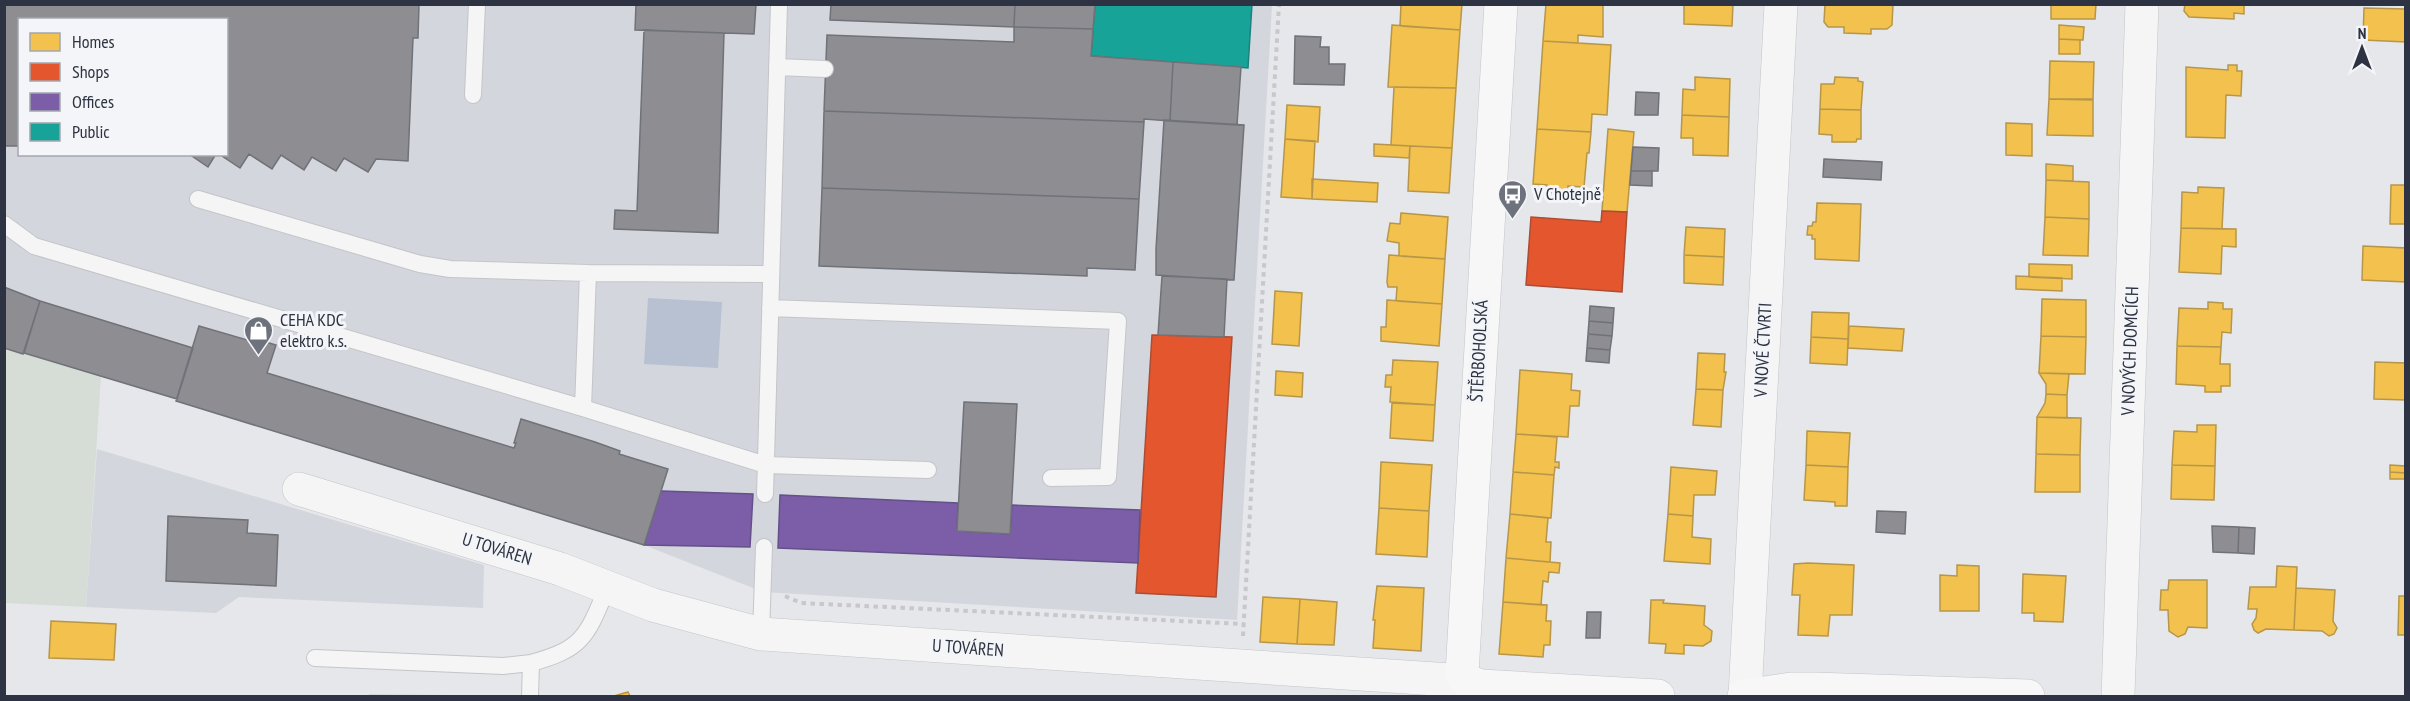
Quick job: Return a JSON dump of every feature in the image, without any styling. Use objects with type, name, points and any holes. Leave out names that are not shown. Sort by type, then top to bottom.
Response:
[{"type":"street","name":"ŠTĚRBOHOLSKÁ","points":[[1465,689],[1461,666],[1501,4]]},
{"type":"street","name":"V NOVÉ ČTVRTI","points":[[1745,696],[1781,4]]},
{"type":"street","name":"V NOVÝCH DOMCÍCH","points":[[2118,696],[2142,4]]},
{"type":"street","name":"U TOVÁREN","points":[[299,489],[560,569],[606,588],[687,616],[761,634],[1242,666],[1465,689],[1473,685],[1658,696]]},
{"type":"street","points":[[1745,696],[1791,689],[2028,696]]},
{"type":"lane","points":[[473,95],[477,4]]},
{"type":"lane","points":[[765,494],[779,4]]},
{"type":"lane","points":[[777,67],[825,69]]},
{"type":"lane","points":[[198,199],[420,264],[450,269],[588,273],[771,274]]},
{"type":"lane","points":[[4,224],[33,246],[583,408],[766,465],[928,470]]},
{"type":"lane","points":[[583,408],[588,273]]},
{"type":"lane","points":[[771,308],[1118,321],[1108,477],[1051,478]]},
{"type":"lane","points":[[761,634],[764,547]]},
{"type":"lane","points":[[315,658],[503,666],[531,663],[571,649],[585,634],[606,588]]},
{"type":"lane","points":[[530,696],[531,663]]},
{"type":"path","points":[[1242,666],[1279,4]]},
{"type":"path","points":[[781,591],[785,596],[801,603],[1244,624]]},
{"type":"shaded area","points":[[5,5],[1272,5],[1237,620],[763,592],[644,545],[176,401],[177,399],[5,348]]},
{"type":"shaded area","points":[[4,348],[101,376],[86,607],[5,603]]},
{"type":"shaded area","points":[[97,449],[484,565],[483,608],[239,597],[216,613],[86,607]]},
{"type":"shaded area","points":[[369,694],[520,696],[369,696]]},
{"type":"water","points":[[648,298],[722,302],[718,368],[644,364]]},
{"type":"building: Homes","points":[[1401,4],[1462,4],[1460,30],[1400,26]]},
{"type":"building: Homes","points":[[1546,4],[1603,4],[1603,37],[1578,35],[1578,43],[1543,41]]},
{"type":"building: Homes","points":[[1684,4],[1733,4],[1732,26],[1684,24]]},
{"type":"building: Homes","points":[[1825,4],[1893,4],[1892,25],[1887,29],[1871,29],[1871,34],[1844,33],[1844,27],[1828,27],[1824,22]]},
{"type":"building: Homes","points":[[2051,4],[2096,4],[2095,19],[2051,19]]},
{"type":"building: Homes","points":[[2185,4],[2244,4],[2244,14],[2234,13],[2234,19],[2189,17],[2184,11]]},
{"type":"building: Homes","points":[[2364,8],[2406,9],[2406,42],[2363,40]]},
{"type":"building: Homes","points":[[1392,25],[1460,30],[1456,88],[1388,87]]},
{"type":"building: Homes","points":[[2059,25],[2084,27],[2083,40],[2059,39]]},
{"type":"building: Homes","points":[[2059,39],[2080,40],[2080,54],[2059,54]]},
{"type":"building: Homes","points":[[1543,41],[1611,45],[1607,115],[1592,114],[1591,132],[1537,129]]},
{"type":"building: Homes","points":[[2050,61],[2094,62],[2093,100],[2049,99]]},
{"type":"building: Homes","points":[[2228,65],[2237,65],[2237,71],[2242,71],[2241,96],[2226,95],[2225,138],[2186,137],[2186,67],[2228,70]]},
{"type":"building: Homes","points":[[1695,77],[1730,79],[1729,117],[1682,115],[1683,89],[1695,90]]},
{"type":"building: Homes","points":[[1835,77],[1858,78],[1858,81],[1863,82],[1861,110],[1820,109],[1821,84],[1834,84]]},
{"type":"building: Homes","points":[[1394,87],[1456,88],[1452,148],[1391,145]]},
{"type":"building: Homes","points":[[2049,99],[2093,99],[2093,136],[2047,135]]},
{"type":"building: Homes","points":[[1287,105],[1320,107],[1318,142],[1285,139]]},
{"type":"building: Homes","points":[[1820,109],[1861,110],[1861,139],[1857,139],[1856,142],[1832,142],[1832,135],[1819,134]]},
{"type":"building: Homes","points":[[1682,115],[1729,117],[1728,156],[1693,155],[1693,138],[1681,138]]},
{"type":"building: Homes","points":[[2006,123],[2032,124],[2032,156],[2006,155]]},
{"type":"building: Homes","points":[[1537,129],[1591,132],[1584,187],[1568,186],[1568,194],[1546,192],[1547,185],[1533,184]]},
{"type":"building: Homes","points":[[1608,129],[1634,132],[1627,212],[1602,211]]},
{"type":"building: Homes","points":[[1285,139],[1315,141],[1312,199],[1281,197]]},
{"type":"building: Homes","points":[[1374,144],[1410,146],[1409,158],[1374,156]]},
{"type":"building: Homes","points":[[1410,146],[1452,148],[1449,193],[1408,191]]},
{"type":"building: Homes","points":[[2046,164],[2073,166],[2073,181],[2046,180]]},
{"type":"building: Homes","points":[[1312,179],[1378,183],[1377,202],[1312,199]]},
{"type":"building: Homes","points":[[2046,180],[2089,182],[2089,219],[2045,217]]},
{"type":"building: Homes","points":[[2391,185],[2406,185],[2406,224],[2390,224]]},
{"type":"building: Homes","points":[[2198,187],[2224,188],[2222,229],[2181,228],[2182,192],[2198,193]]},
{"type":"building: Homes","points":[[1817,203],[1861,204],[1859,261],[1815,259],[1815,239],[1812,239],[1812,235],[1807,235],[1808,226],[1816,222]]},
{"type":"building: Homes","points":[[1401,213],[1448,217],[1445,259],[1399,256],[1399,243],[1387,241],[1390,223],[1400,224]]},
{"type":"building: Homes","points":[[2045,217],[2089,219],[2088,256],[2043,255]]},
{"type":"building: Homes","points":[[1686,227],[1725,229],[1724,257],[1684,255]]},
{"type":"building: Homes","points":[[2181,228],[2236,229],[2236,247],[2222,246],[2221,274],[2179,272]]},
{"type":"building: Homes","points":[[2363,246],[2406,248],[2406,282],[2362,280]]},
{"type":"building: Homes","points":[[1389,255],[1445,259],[1442,304],[1396,301],[1397,287],[1388,287],[1387,282]]},
{"type":"building: Homes","points":[[1684,255],[1724,257],[1723,285],[1684,283]]},
{"type":"building: Homes","points":[[2029,264],[2072,265],[2072,279],[2029,277]]},
{"type":"building: Homes","points":[[2016,276],[2062,278],[2062,291],[2016,289]]},
{"type":"building: Homes","points":[[1275,291],[1302,293],[1299,346],[1272,344]]},
{"type":"building: Homes","points":[[2042,299],[2086,300],[2086,337],[2041,336]]},
{"type":"building: Homes","points":[[1387,300],[1442,304],[1439,346],[1381,341],[1381,327],[1386,327]]},
{"type":"building: Homes","points":[[2208,302],[2223,303],[2223,309],[2232,309],[2231,333],[2222,332],[2221,347],[2177,346],[2179,308],[2208,309]]},
{"type":"building: Homes","points":[[1812,312],[1849,313],[1848,339],[1811,337]]},
{"type":"building: Homes","points":[[1849,326],[1904,329],[1902,351],[1848,348]]},
{"type":"building: Homes","points":[[2041,336],[2086,337],[2085,374],[2039,373]]},
{"type":"building: Homes","points":[[1811,337],[1848,339],[1847,365],[1810,363]]},
{"type":"building: Homes","points":[[2177,346],[2221,347],[2220,364],[2230,364],[2230,386],[2221,386],[2221,392],[2205,392],[2205,386],[2176,384]]},
{"type":"building: Homes","points":[[1698,353],[1725,354],[1724,372],[1726,372],[1723,390],[1696,389]]},
{"type":"building: Homes","points":[[1393,360],[1438,362],[1435,405],[1390,402],[1391,387],[1385,387],[1386,375],[1392,375]]},
{"type":"building: Homes","points":[[2375,362],[2406,363],[2406,400],[2374,399]]},
{"type":"building: Homes","points":[[1520,370],[1572,374],[1571,390],[1580,391],[1579,406],[1570,406],[1568,437],[1516,434]]},
{"type":"building: Homes","points":[[1276,371],[1303,373],[1302,397],[1275,395]]},
{"type":"building: Homes","points":[[2039,373],[2069,374],[2067,395],[2046,394],[2046,384]]},
{"type":"building: Homes","points":[[1696,389],[1723,390],[1721,427],[1693,425]]},
{"type":"building: Homes","points":[[2046,394],[2067,395],[2067,418],[2037,417],[2045,403]]},
{"type":"building: Homes","points":[[1392,403],[1435,405],[1433,441],[1390,438]]},
{"type":"building: Homes","points":[[2037,417],[2081,418],[2080,455],[2036,454]]},
{"type":"building: Homes","points":[[2197,425],[2216,425],[2215,466],[2172,465],[2174,431],[2197,432]]},
{"type":"building: Homes","points":[[1807,431],[1850,433],[1848,467],[1806,465]]},
{"type":"building: Homes","points":[[1516,434],[1557,437],[1555,462],[1559,462],[1559,468],[1555,467],[1554,475],[1513,472]]},
{"type":"building: Homes","points":[[2036,454],[2080,455],[2080,492],[2035,492]]},
{"type":"building: Homes","points":[[1381,462],[1432,465],[1429,511],[1379,508]]},
{"type":"building: Homes","points":[[1806,465],[1848,467],[1847,506],[1835,506],[1835,502],[1804,500]]},
{"type":"building: Homes","points":[[2172,465],[2215,466],[2214,500],[2171,499]]},
{"type":"building: Homes","points":[[2390,465],[2406,466],[2406,473],[2390,472]]},
{"type":"building: Homes","points":[[1671,467],[1717,471],[1715,495],[1694,495],[1693,516],[1668,514]]},
{"type":"building: Homes","points":[[1513,472],[1554,475],[1551,518],[1510,514]]},
{"type":"building: Homes","points":[[2390,472],[2406,473],[2406,479],[2390,479]]},
{"type":"building: Homes","points":[[1379,508],[1429,511],[1427,557],[1376,554]]},
{"type":"building: Homes","points":[[1510,514],[1548,518],[1546,542],[1551,542],[1550,562],[1506,558]]},
{"type":"building: Homes","points":[[1668,514],[1693,516],[1692,537],[1711,539],[1710,564],[1664,561]]},
{"type":"building: Homes","points":[[1506,558],[1560,563],[1559,573],[1549,572],[1548,582],[1543,581],[1541,605],[1503,602]]},
{"type":"building: Homes","points":[[1794,564],[1854,565],[1852,615],[1830,615],[1828,636],[1798,635],[1800,595],[1792,595]]},
{"type":"building: Homes","points":[[1957,565],[1979,566],[1979,611],[1940,611],[1940,575],[1957,576]]},
{"type":"building: Homes","points":[[2277,566],[2297,567],[2294,630],[2266,629],[2258,633],[2252,624],[2256,618],[2257,609],[2248,609],[2250,587],[2276,587]]},
{"type":"building: Homes","points":[[2023,574],[2066,576],[2063,622],[2034,621],[2034,613],[2022,613]]},
{"type":"building: Homes","points":[[2169,580],[2207,580],[2207,628],[2188,627],[2185,634],[2178,637],[2169,631],[2168,610],[2160,610],[2161,590],[2168,590]]},
{"type":"building: Homes","points":[[1377,586],[1424,588],[1421,651],[1373,648],[1375,620],[1373,620]]},
{"type":"building: Homes","points":[[2296,588],[2335,590],[2333,621],[2337,628],[2334,634],[2329,636],[2322,631],[2294,630]]},
{"type":"building: Homes","points":[[2399,596],[2406,596],[2406,635],[2398,635]]},
{"type":"building: Homes","points":[[1263,597],[1300,599],[1297,644],[1260,642]]},
{"type":"building: Homes","points":[[1300,599],[1337,602],[1334,645],[1297,644]]},
{"type":"building: Homes","points":[[1651,600],[1705,606],[1704,625],[1712,631],[1711,641],[1703,646],[1684,645],[1684,654],[1665,653],[1666,644],[1649,643]]},
{"type":"building: Homes","points":[[1503,602],[1547,605],[1546,621],[1551,621],[1550,645],[1544,645],[1543,657],[1499,654]]},
{"type":"building: Homes","points":[[51,621],[116,624],[114,660],[49,658]]},
{"type":"building: Homes","points":[[628,692],[630,696],[614,696]]},
{"type":"building: Shops","points":[[1602,211],[1627,212],[1622,292],[1526,285],[1531,217],[1601,222]]},
{"type":"building: Shops","points":[[1152,335],[1232,337],[1216,597],[1136,593]]},
{"type":"building: Offices","points":[[661,491],[753,494],[750,547],[644,545]]},
{"type":"building: Offices","points":[[780,495],[958,503],[957,531],[1010,534],[1012,505],[1140,510],[1138,563],[778,548]]},
{"type":"building: Public","points":[[1095,4],[1252,4],[1248,68],[1091,56]]},
{"type":"building: Industry","points":[[4,4],[419,4],[418,38],[413,38],[408,161],[376,159],[368,172],[344,158],[336,171],[312,157],[304,170],[281,155],[272,169],[249,154],[240,168],[222,156],[228,156],[228,18],[18,18],[18,146],[4,146]]},
{"type":"building: Industry","points":[[636,4],[756,4],[754,34],[635,30]]},
{"type":"building: Industry","points":[[831,4],[1015,4],[1014,27],[830,20]]},
{"type":"building: Industry","points":[[1015,4],[1095,4],[1093,29],[1014,27]]},
{"type":"building: Industry","points":[[1014,27],[1093,29],[1091,56],[1173,62],[1170,121],[824,111],[827,35],[1014,42]]},
{"type":"building: Industry","points":[[644,30],[724,33],[718,233],[614,229],[615,210],[637,211]]},
{"type":"building: Industry","points":[[1295,36],[1321,37],[1320,47],[1329,47],[1329,64],[1345,64],[1344,85],[1294,84]]},
{"type":"building: Industry","points":[[1173,62],[1241,67],[1237,125],[1170,121]]},
{"type":"building: Industry","points":[[1636,92],[1659,93],[1658,115],[1635,115]]},
{"type":"building: Industry","points":[[824,111],[1144,122],[1139,199],[822,188]]},
{"type":"building: Industry","points":[[1164,120],[1244,125],[1234,280],[1156,275]]},
{"type":"building: Industry","points":[[1633,147],[1659,148],[1658,171],[1631,171]]},
{"type":"building: Industry","points":[[192,156],[215,156],[208,167]]},
{"type":"building: Industry","points":[[1824,159],[1882,162],[1881,180],[1823,177]]},
{"type":"building: Industry","points":[[1631,171],[1652,171],[1652,186],[1630,185]]},
{"type":"building: Industry","points":[[822,188],[1139,199],[1135,270],[1087,268],[1087,276],[819,266]]},
{"type":"building: Industry","points":[[1162,276],[1227,279],[1224,337],[1158,335]]},
{"type":"building: Industry","points":[[4,287],[40,301],[23,354],[4,348]]},
{"type":"building: Industry","points":[[40,301],[193,348],[177,399],[24,353]]},
{"type":"building: Industry","points":[[1590,306],[1614,308],[1613,323],[1589,321]]},
{"type":"building: Industry","points":[[1589,321],[1613,323],[1612,336],[1588,334]]},
{"type":"building: Industry","points":[[199,326],[247,340],[249,337],[276,345],[267,373],[514,448],[521,419],[595,442],[620,451],[619,454],[668,469],[644,545],[176,401]]},
{"type":"building: Industry","points":[[1588,334],[1612,336],[1610,350],[1587,348]]},
{"type":"building: Industry","points":[[1587,348],[1610,350],[1609,363],[1586,361]]},
{"type":"building: Industry","points":[[964,402],[1017,404],[1010,534],[957,531]]},
{"type":"building: Industry","points":[[1877,511],[1906,512],[1905,534],[1876,532]]},
{"type":"building: Industry","points":[[168,516],[248,520],[247,533],[278,535],[276,586],[166,581]]},
{"type":"building: Industry","points":[[2212,526],[2239,527],[2238,553],[2213,552]]},
{"type":"building: Industry","points":[[2239,527],[2255,528],[2254,554],[2238,553]]},
{"type":"building: Industry","points":[[1587,612],[1601,612],[1600,638],[1586,638]]},
{"type":"place","name":"V Chotejně","points":[[1513,220]]},
{"type":"place","name":"CEHA KDC elektro k.s.","points":[[259,356]]}]
